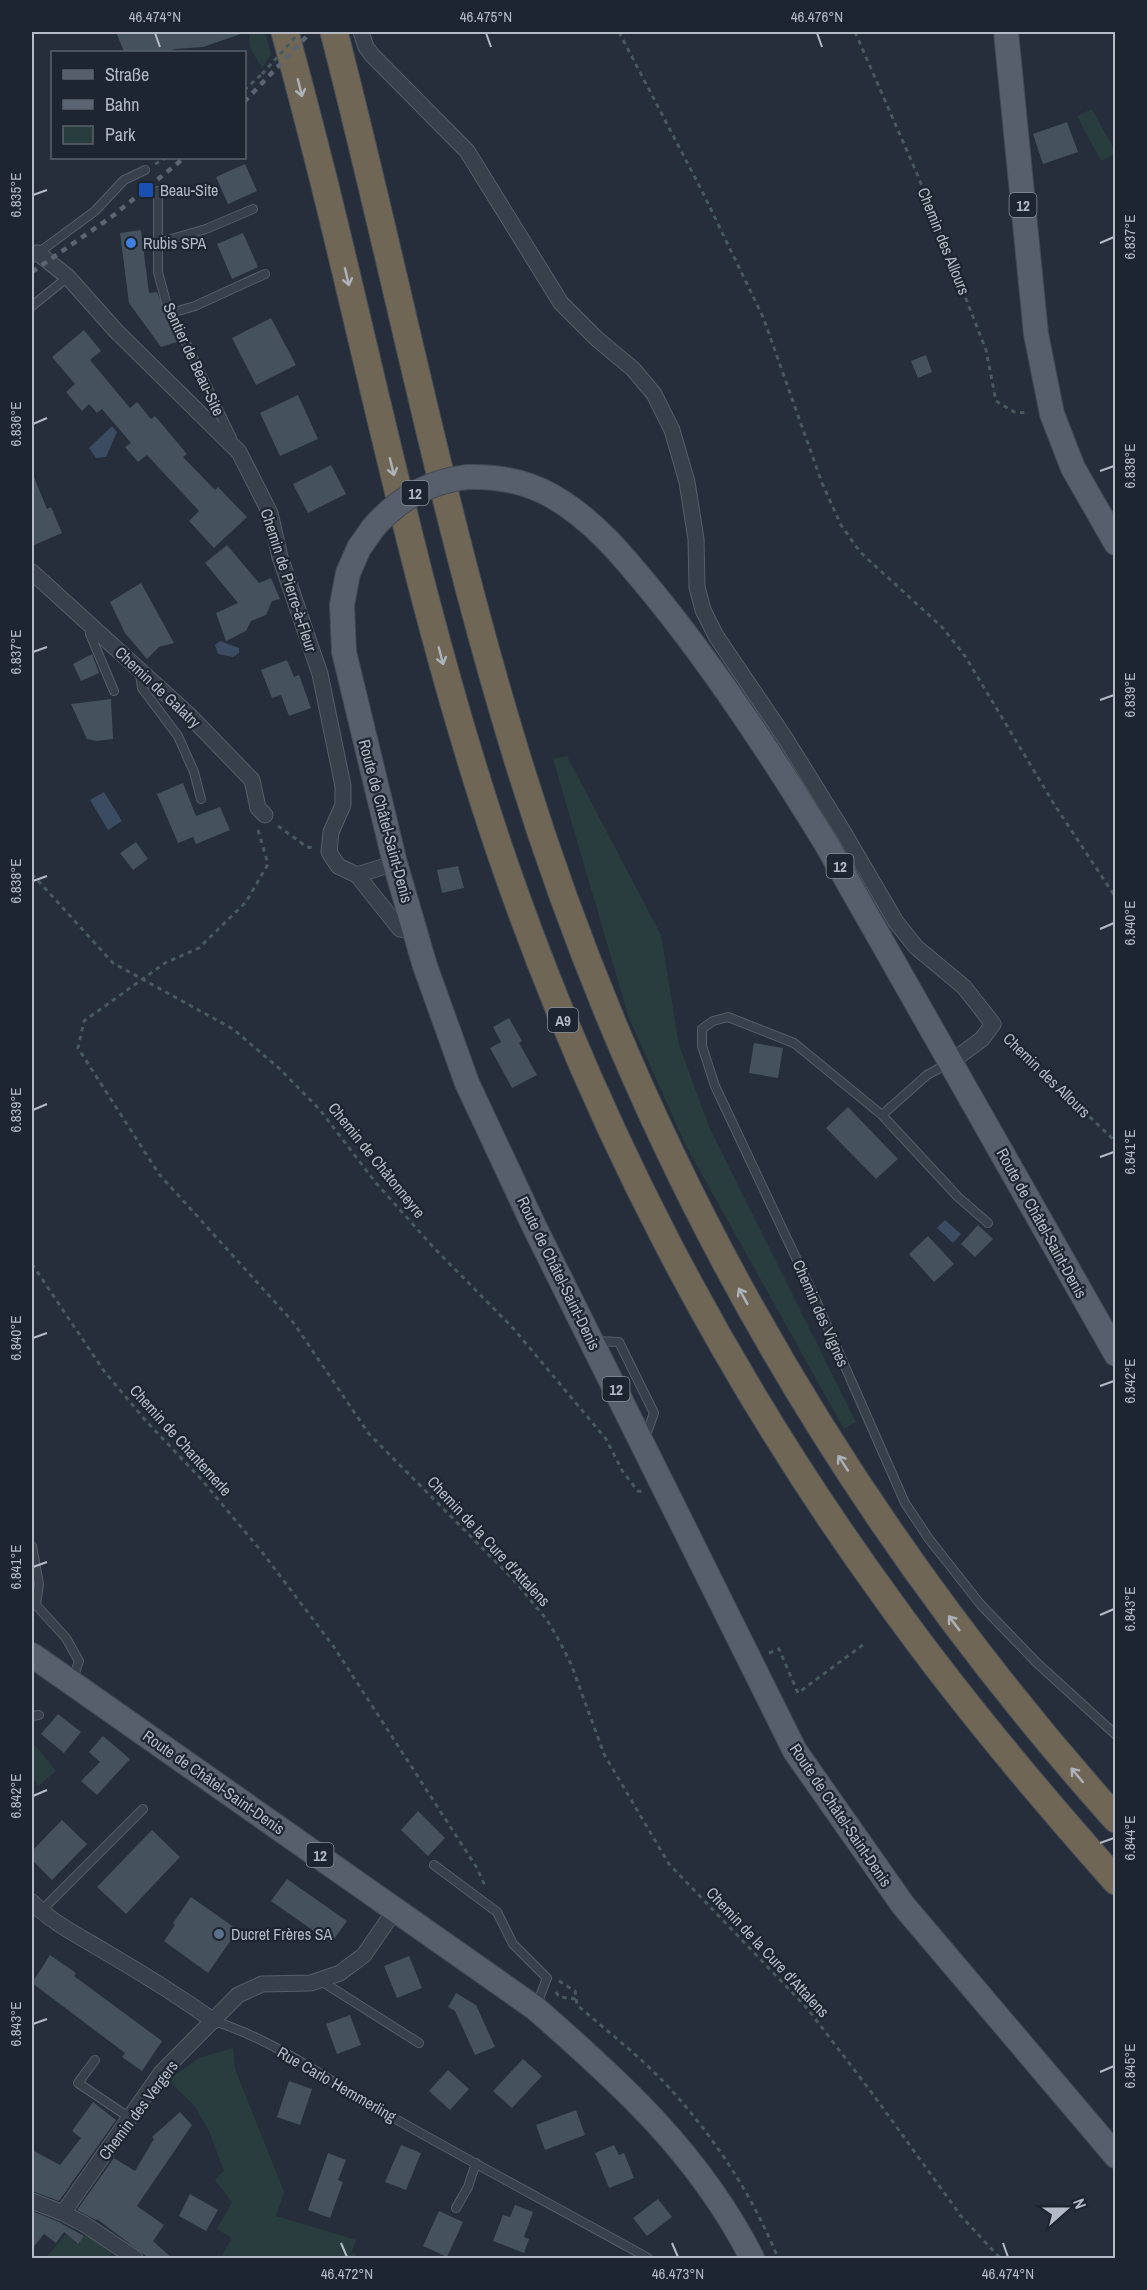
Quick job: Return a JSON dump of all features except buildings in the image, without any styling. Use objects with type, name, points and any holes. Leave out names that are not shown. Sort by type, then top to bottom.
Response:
[{"type":"highway","name":"A9","points":[[285,32],[395,478],[455,708],[498,844],[535,948],[557,1006],[618,1145],[649,1210],[726,1350],[831,1518],[888,1601],[950,1683],[1044,1798],[1116,1881]]},
{"type":"highway","points":[[334,32],[374,190],[444,492],[488,661],[546,849],[579,943],[636,1080],[678,1172],[772,1348],[877,1515],[955,1624],[1055,1748],[1116,1819]]},
{"type":"main road","name":"12","points":[[1006,32],[1036,334],[1052,414],[1074,468],[1116,543]]},
{"type":"main road","name":"Route de Châtel-Saint-Denis","points":[[1116,1354],[827,844],[790,784],[706,661],[632,567],[586,519],[550,495],[517,481],[468,477],[446,481],[421,489],[394,507],[373,528],[359,548],[348,573],[342,605],[344,652],[395,863],[425,966],[467,1083],[534,1226],[795,1750],[903,1905],[1116,2156]]},
{"type":"main road","name":"Route de Châtel-Saint-Denis","points":[[32,1655],[535,2008],[601,2066],[663,2129],[718,2200],[742,2238],[752,2259]]},
{"type":"street","points":[[361,32],[366,47],[372,55],[467,151],[561,303],[597,339],[633,369],[658,400],[672,430],[687,482],[696,540],[697,587],[703,610],[716,636],[790,748],[896,922],[924,954],[964,987],[993,1024]]},
{"type":"street","name":"Chemin de Pierre-à-Fleur","points":[[35,254],[68,277],[116,331],[239,452],[270,513],[280,557],[320,674],[343,786],[343,805],[331,832],[329,852],[338,866],[357,875],[400,929],[415,932]]},
{"type":"street","name":"Chemin de Galatry","points":[[32,572],[189,716],[252,780],[258,808],[265,815]]},
{"type":"street","points":[[357,875],[395,863]]},
{"type":"street","name":"Chemin des Allours","points":[[951,1062],[982,1039],[993,1024]]},
{"type":"street","name":"Rue Carlo Hemmerling","points":[[36,1907],[214,2021]]},
{"type":"street","name":"Chemin des Vergers","points":[[63,2213],[161,2073],[238,1995],[262,1984],[321,1981],[340,1973],[364,1955],[396,1910]]},
{"type":"street","points":[[32,2201],[84,2224],[135,2259]]},
{"type":"lane","points":[[35,254],[94,211],[124,180],[145,170]]},
{"type":"lane","name":"Sentier de Beau-Site","points":[[158,191],[158,272],[166,302],[239,452]]},
{"type":"lane","points":[[158,243],[206,229],[253,209]]},
{"type":"lane","points":[[171,313],[226,293],[265,274]]},
{"type":"lane","points":[[32,306],[68,277]]},
{"type":"lane","points":[[89,622],[90,634],[114,691]]},
{"type":"lane","points":[[140,670],[142,688],[178,736],[194,772],[201,799]]},
{"type":"lane","name":"Chemin des Vignes","points":[[988,1223],[958,1197],[882,1115],[794,1043],[728,1017],[713,1021],[702,1029],[702,1046],[715,1086],[814,1296],[905,1503],[929,1539],[981,1605],[1037,1663],[1116,1735]]},
{"type":"lane","points":[[882,1115],[927,1075],[951,1062]]},
{"type":"lane","points":[[32,1545],[39,1584],[34,1604],[66,1638],[79,1661],[72,1683]]},
{"type":"lane","points":[[36,1907],[143,1809]]},
{"type":"lane","points":[[434,1865],[497,1912],[513,1944],[547,1978],[535,2008]]},
{"type":"lane","points":[[321,1981],[418,2043]]},
{"type":"lane","name":"Rue Carlo Hemmerling","points":[[214,2021],[246,2031],[322,2073],[376,2108],[648,2259]]},
{"type":"lane","points":[[95,2060],[78,2083],[130,2118]]},
{"type":"lane","points":[[456,2208],[468,2187],[476,2163]]},
{"type":"path","points":[[246,88],[300,32]]},
{"type":"path","points":[[618,32],[702,191],[763,317],[822,483],[841,525],[860,552],[942,627],[959,649],[1116,898]]},
{"type":"path","name":"Chemin des Allours","points":[[855,32],[918,176],[986,350],[996,401],[1014,412],[1052,414]]},
{"type":"path","points":[[141,980],[165,963],[199,948],[246,902],[268,864],[258,831],[265,815],[307,847]]},
{"type":"path","name":"Chemin de Châtonneyre","points":[[32,874],[113,963],[233,1029],[280,1069],[320,1110],[376,1183],[435,1250],[513,1328],[606,1439],[623,1472],[638,1491],[647,1492],[666,1487]]},
{"type":"path","name":"Chemin de la Cure d'Attalens","points":[[141,980],[84,1021],[78,1048],[159,1174],[292,1322],[369,1434],[513,1579],[547,1620],[570,1664],[604,1754],[669,1864],[820,2023],[961,2216],[1000,2259]]},
{"type":"path","name":"Chemin des Allours","points":[[993,1024],[1116,1142]]},
{"type":"path","name":"Chemin de Chantemerle","points":[[32,1264],[104,1371],[146,1421],[208,1488],[262,1552],[320,1627],[405,1754],[477,1868],[497,1912]]},
{"type":"path","points":[[751,1660],[778,1648],[798,1693],[864,1644]]},
{"type":"path","points":[[547,1978],[561,1981],[575,1991],[577,2005],[660,2079],[699,2124],[726,2159],[752,2203],[778,2259]]},
{"type":"path","points":[[559,1997],[576,1999]]},
{"type":"green space","points":[[249,32],[265,32],[271,54],[262,68],[250,48]]},
{"type":"green space","points":[[1092,109],[1115,151],[1115,154],[1101,161],[1077,116]]},
{"type":"green space","points":[[567,756],[661,935],[679,1045],[710,1129],[856,1422],[844,1429],[685,1144],[629,1018],[553,759]]},
{"type":"green space","points":[[35,1745],[56,1771],[38,1786],[32,1777],[32,1749]]},
{"type":"green space","points":[[233,2048],[235,2069],[284,2192],[276,2216],[356,2240],[351,2253],[356,2254],[354,2258],[221,2258],[232,2238],[217,2229],[232,2202],[215,2180],[224,2171],[209,2131],[194,2105],[168,2080],[199,2058]]},
{"type":"green space","points":[[89,2231],[114,2251],[108,2258],[46,2258],[66,2234],[77,2244]]},
{"type":"water","points":[[112,426],[117,432],[106,457],[96,458],[89,448]]},
{"type":"water","points":[[220,641],[239,648],[239,653],[233,657],[218,654],[215,645]]},
{"type":"water","points":[[104,792],[122,821],[108,830],[90,800]]},
{"type":"water","points":[[945,1220],[961,1234],[953,1243],[937,1228]]},
{"type":"railway","points":[[246,100],[311,32]]},
{"type":"railway","points":[[32,272],[114,215],[183,159]]},
{"type":"place","name":"Beau-Site","points":[[146,190]]},
{"type":"place","name":"Rubis SPA","points":[[131,243]]},
{"type":"place","name":"Ducret Frères SA","points":[[219,1934]]}]
